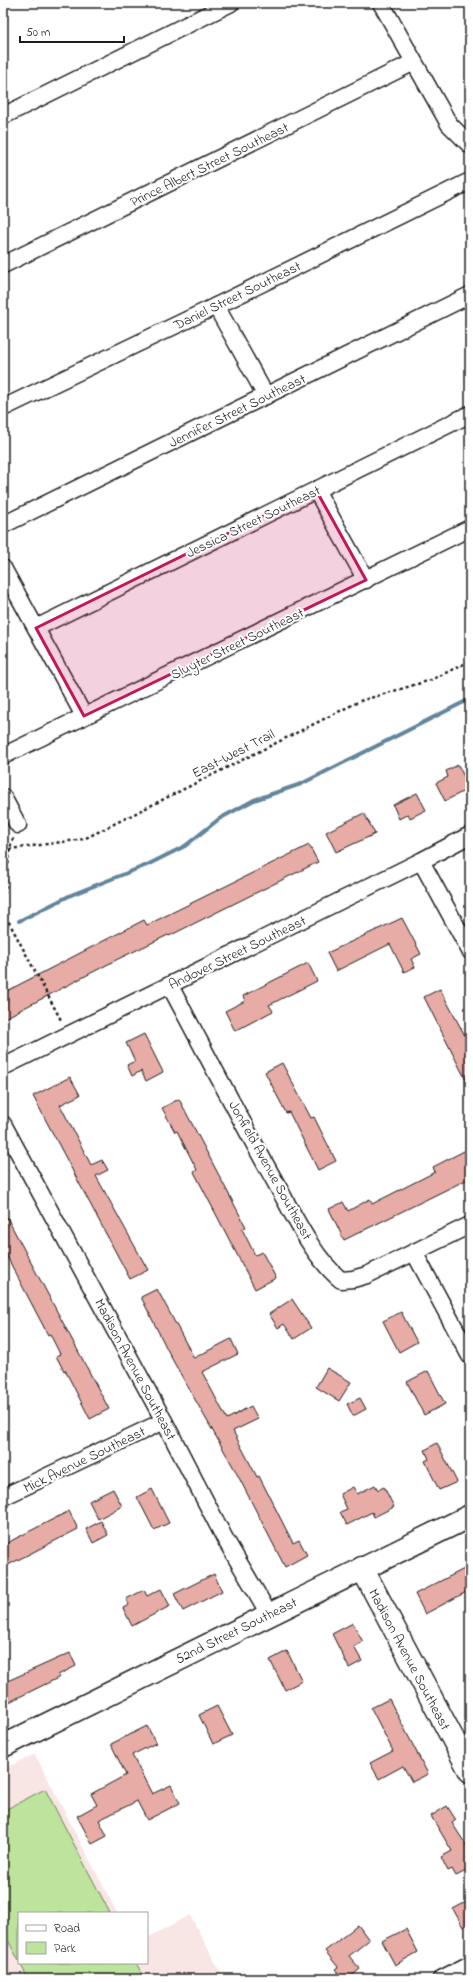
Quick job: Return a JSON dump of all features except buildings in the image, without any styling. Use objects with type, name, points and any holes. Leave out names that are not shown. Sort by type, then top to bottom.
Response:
[{"type":"main road","name":"52nd Street Southeast","points":[[3,1746],[470,1516]]},
{"type":"main road","name":"Madison Avenue Southeast","points":[[362,1568],[464,1744],[470,1771]]},
{"type":"street","points":[[3,116],[231,3]]},
{"type":"street","points":[[381,3],[449,124],[470,145]]},
{"type":"street","name":"Prince Albert Street Southeast","points":[[3,265],[414,62]]},
{"type":"street","name":"Daniel Street Southeast","points":[[3,408],[216,306],[470,181]]},
{"type":"street","name":"Jennifer Street Southeast","points":[[3,525],[470,295]]},
{"type":"street","points":[[216,306],[266,396]]},
{"type":"street","name":"Jessica Street Southeast","points":[[36,628],[470,414]]},
{"type":"street","points":[[316,490],[366,580]]},
{"type":"street","name":"Sluyter Street Southeast","points":[[3,756],[470,528]]},
{"type":"street","points":[[3,568],[84,716]]},
{"type":"street","points":[[3,797],[18,825]]},
{"type":"street","name":"Andover Street Southeast","points":[[3,1067],[422,861],[470,834]]},
{"type":"street","points":[[422,861],[470,951]]},
{"type":"street","name":"Jonfield Avenue Southeast","points":[[170,986],[300,1227],[330,1272],[341,1280],[353,1279],[367,1275],[470,1225]]},
{"type":"street","name":"Madison Avenue Southeast","points":[[3,1124],[164,1421],[224,1537],[269,1614]]},
{"type":"street","points":[[414,1252],[470,1356]]},
{"type":"street","name":"Mick Avenue Southeast","points":[[3,1497],[164,1421]]},
{"type":"street","points":[[441,1979],[470,1964]]},
{"type":"path","name":"East-West Trail","points":[[3,850],[84,839],[360,701],[431,680],[470,660]]},
{"type":"path","points":[[3,906],[10,849],[18,825]]},
{"type":"path","points":[[3,911],[69,1035]]},
{"type":"highlighted area","points":[[316,490],[366,580],[84,716],[36,628]]},
{"type":"shaded area","points":[[35,1754],[116,1912],[18,1912],[18,1964],[148,1964],[148,1937],[190,1915],[224,1979],[3,1979],[3,1769]]},
{"type":"green space","points":[[45,1789],[109,1912],[18,1912],[18,1959],[3,1931],[3,1811]]},
{"type":"green space","points":[[20,1964],[137,1964],[145,1979],[28,1979]]},
{"type":"waterway","points":[[19,921],[71,895],[147,865],[185,846],[219,819],[254,800],[301,784],[470,699]]}]
